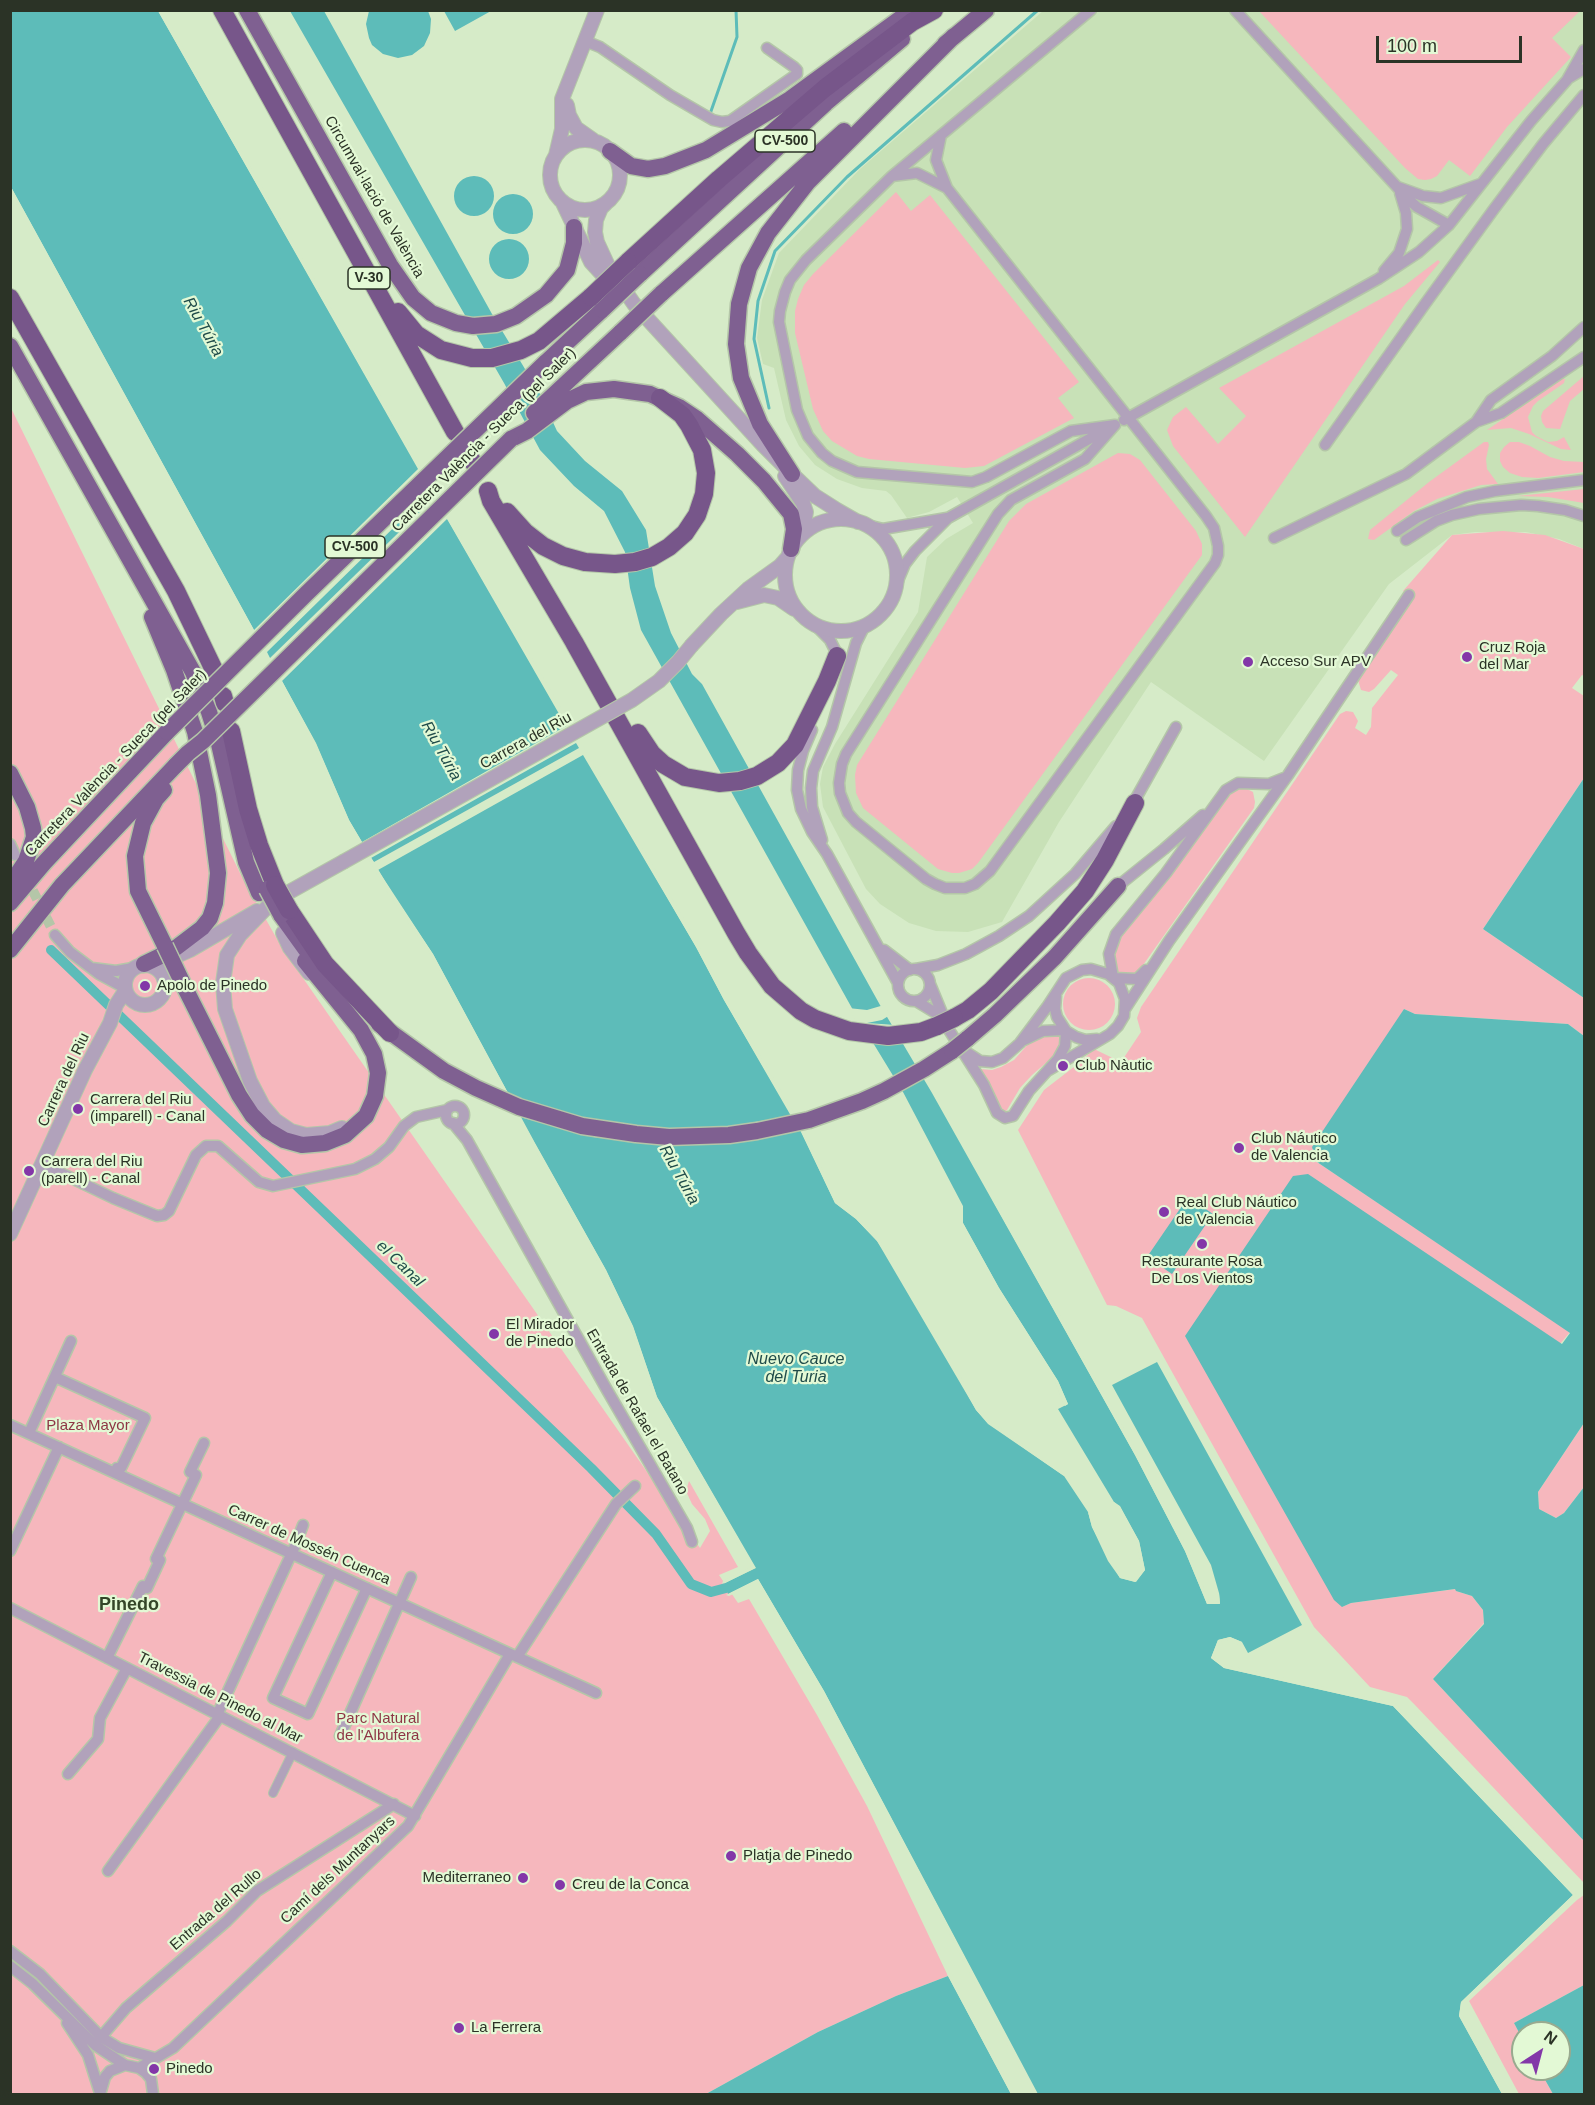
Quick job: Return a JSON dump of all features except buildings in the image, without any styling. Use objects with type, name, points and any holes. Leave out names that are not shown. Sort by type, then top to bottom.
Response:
[{"type":"highway","name":"V-30","points":[[222,10],[285,122],[296,148],[455,432]]},
{"type":"highway","name":"Circumval·lació de València","points":[[247,10],[398,277],[413,298],[438,317],[473,326],[505,321],[535,304],[562,278],[567,270],[573,253],[574,227]]},
{"type":"highway","points":[[610,151],[631,166],[648,169],[665,166],[706,150],[790,99],[912,10]]},
{"type":"highway","points":[[285,122],[304,145],[408,326],[423,340],[441,350],[472,358],[492,358],[521,350],[596,303],[634,268],[719,179],[825,88],[912,22],[934,10]]},
{"type":"highway","name":"Carretera València - Sueca (pel Saler)","points":[[10,950],[62,885],[177,770],[188,753],[203,741],[511,439],[527,431],[621,332],[888,91],[986,10]]},
{"type":"highway","points":[[792,474],[760,424],[741,378],[736,344],[739,304],[749,268],[768,233],[808,182],[954,36]]},
{"type":"highway","points":[[10,298],[171,580],[214,670]]},
{"type":"highway","name":"Carretera València - Sueca (pel Saler)","points":[[10,903],[44,863],[167,732],[545,363],[596,303]]},
{"type":"highway","points":[[10,346],[193,672],[219,703],[246,862],[274,902],[325,964],[390,1033],[444,1071],[503,1101],[551,1118],[608,1131],[688,1137],[729,1135],[788,1125],[838,1110],[884,1091],[961,1047],[1055,957],[1118,886]]},
{"type":"highway","points":[[563,395],[605,389],[632,390],[660,398],[679,407],[744,461],[783,502],[793,521],[792,549]]},
{"type":"highway","points":[[660,398],[682,415],[689,425],[702,450],[706,473],[704,494],[697,515],[685,533],[660,552],[645,559],[615,564],[574,560],[543,546],[519,527],[486,487],[491,501],[574,642],[748,953],[772,986],[787,1001],[815,1019],[849,1031],[872,1035],[905,1034],[945,1021],[968,1010],[991,992],[1085,891],[1105,860],[1135,803]]},
{"type":"highway","points":[[515,543],[588,643],[644,743],[663,764],[685,777],[710,783],[740,781],[764,772],[785,757],[800,737],[837,657]]},
{"type":"highway","points":[[131,560],[138,588],[166,649],[195,732],[218,873],[215,903],[210,918],[202,928],[174,950],[143,966]]},
{"type":"highway","points":[[177,770],[156,799],[143,823],[135,856],[138,891],[239,1095],[252,1115],[267,1130],[284,1140],[302,1145],[325,1143],[345,1135],[366,1116],[375,1096],[378,1073],[374,1054],[353,1019],[283,933],[248,809],[231,731]]},
{"type":"highway","points":[[10,773],[27,807],[34,837],[26,861],[10,885]]},
{"type":"street","points":[[597,10],[560,105],[562,129],[550,175],[552,184],[584,250],[596,269],[634,304],[792,474],[815,496],[884,539],[891,549],[897,571],[897,583]]},
{"type":"street","points":[[1091,10],[892,176],[806,260],[790,280],[782,302],[779,322],[801,423],[814,445],[832,461],[857,472],[964,482],[986,477],[1071,431],[1114,425]]},
{"type":"street","points":[[1235,10],[1417,207],[1449,225]]},
{"type":"street","points":[[585,41],[600,48],[712,120],[722,122],[730,122],[797,74],[794,67],[767,48]]},
{"type":"street","points":[[815,625],[834,631],[864,627],[882,614],[894,594],[905,564],[948,518],[1378,279],[1419,252],[1449,225],[1567,80],[1584,50]]},
{"type":"street","points":[[1567,80],[1584,69]]},
{"type":"street","points":[[566,89],[567,109],[572,123],[582,133],[610,151],[619,166],[617,190],[601,208],[596,220],[595,232],[609,268],[634,304]]},
{"type":"street","points":[[1325,445],[1494,209],[1543,144],[1584,95]]},
{"type":"street","points":[[941,135],[936,160],[947,188],[1214,528],[1218,555],[1215,563],[990,871],[975,884],[966,888],[945,888],[935,884],[848,813],[838,783],[846,754],[1004,507],[1011,500],[1085,459],[1114,425]]},
{"type":"street","points":[[555,157],[573,142],[595,141]]},
{"type":"street","points":[[892,176],[917,173],[947,188]]},
{"type":"street","points":[[1398,187],[1423,196],[1441,198],[1482,183]]},
{"type":"street","points":[[1378,279],[1400,253],[1406,236],[1406,213],[1398,187]]},
{"type":"street","points":[[561,199],[568,205],[583,210],[606,203]]},
{"type":"street","points":[[1476,422],[1491,400],[1552,356],[1584,327]]},
{"type":"street","points":[[1274,538],[1406,474],[1476,422],[1501,413],[1584,357]]},
{"type":"street","points":[[763,445],[805,508],[804,524],[785,569],[787,591],[797,611],[830,640],[837,657],[835,678],[803,751],[797,780],[801,809],[877,943],[904,998],[916,1001],[945,1021]]},
{"type":"street","points":[[1397,531],[1418,517],[1467,497],[1495,491],[1584,480]]},
{"type":"street","points":[[1406,540],[1436,521],[1479,509],[1538,506],[1565,510],[1584,516]]},
{"type":"street","points":[[792,549],[814,525],[825,521],[837,519],[883,530],[948,518]]},
{"type":"street","name":"Carrera del Riu","points":[[143,966],[190,950],[632,700],[659,681],[716,619],[780,566],[792,549]]},
{"type":"street","name":"Carrera del Riu","points":[[732,604],[764,595],[778,598],[797,611]]},
{"type":"street","points":[[961,1047],[980,1061],[992,1062],[1008,1055],[1020,1043],[1066,978],[1082,970],[1100,970],[1113,977],[1132,980],[1142,976],[1288,775],[1409,595]]},
{"type":"street","points":[[827,854],[812,807],[813,771],[832,727],[856,643],[864,627]]},
{"type":"street","points":[[898,983],[902,975],[966,954],[999,936],[1029,916],[1075,874],[1135,803],[1176,727]]},
{"type":"street","points":[[1049,1070],[1101,1039],[1118,1026],[1125,1009],[1123,991],[1113,977],[1109,954],[1116,934],[1166,873],[1220,798],[1230,786],[1238,783],[1275,783],[1288,775]]},
{"type":"street","points":[[1249,783],[1256,787],[1262,796],[1263,807],[1260,814]]},
{"type":"street","points":[[1118,886],[1187,829],[1220,798]]},
{"type":"street","points":[[10,844],[15,855]]},
{"type":"street","points":[[274,902],[240,935],[227,955],[223,982],[225,1009],[250,1081],[268,1113],[283,1126],[299,1134],[330,1133],[349,1124],[364,1107],[372,1084],[371,1066],[360,1038],[290,948],[283,933]]},
{"type":"street","points":[[55,935],[70,952],[99,974],[125,989]]},
{"type":"street","points":[[1125,1009],[1169,941]]},
{"type":"street","points":[[877,943],[892,958],[927,976],[945,1021],[984,1085],[997,1113],[1005,1118],[1013,1116],[1029,1091],[1062,1053],[1066,1041],[1066,1030]]},
{"type":"street","name":"Carrera del Riu","points":[[165,981],[190,950]]},
{"type":"street","points":[[136,1003],[129,998],[125,989],[126,977],[143,966]]},
{"type":"street","points":[[92,968],[116,971],[143,966],[161,972],[165,981],[163,994],[159,1000],[150,1005],[136,1003],[119,1007]]},
{"type":"street","points":[[916,1001],[928,994],[930,984]]},
{"type":"street","name":"Carrera del Riu","points":[[10,1234],[14,1215],[42,1164],[85,1070],[119,1007],[125,989]]},
{"type":"street","points":[[1056,993],[1057,1017],[1066,1030],[1085,1040],[1101,1039]]},
{"type":"street","points":[[1020,1043],[1043,1031],[1066,1030]]},
{"type":"street","name":"Entrada de Rafael el Batano","points":[[42,1164],[113,1198],[158,1216],[169,1211],[196,1155],[206,1146],[218,1146],[259,1182],[266,1185],[279,1185],[355,1169],[375,1159],[416,1117],[427,1114],[452,1118],[467,1140],[601,1380],[687,1528],[692,1542]]},
{"type":"street","points":[[29,1433],[71,1341]]},
{"type":"street","points":[[55,1377],[145,1418],[121,1468],[117,1468],[115,1473]]},
{"type":"street","name":"Carrer de Mossén Cuenca","points":[[10,1425],[596,1692]]},
{"type":"street","points":[[107,1658],[143,1586],[147,1588],[160,1560],[156,1559],[196,1475],[190,1472],[204,1443]]},
{"type":"street","points":[[10,1551],[59,1447]]},
{"type":"street","name":"Camí dels Muntanyars","points":[[139,2068],[172,2048],[408,1826],[514,1655],[616,1504],[632,1488]]},
{"type":"street","points":[[108,1871],[218,1715],[303,1525]]},
{"type":"street","points":[[332,1572],[273,1698],[308,1714],[367,1588]]},
{"type":"street","points":[[340,1736],[411,1577]]},
{"type":"street","name":"Travessia de Pinedo al Mar","points":[[10,1608],[416,1816]]},
{"type":"street","points":[[68,1774],[98,1739],[100,1718],[127,1668]]},
{"type":"street","points":[[273,1793],[293,1752]]},
{"type":"street","name":"Entrada del Rullo","points":[[101,2037],[126,2008],[257,1891],[394,1804]]},
{"type":"street","points":[[10,1951],[40,1974],[101,2037],[119,2048],[155,2058]]},
{"type":"street","points":[[10,1966],[33,1984],[95,2045],[125,2065],[139,2068],[151,2079],[153,2094]]},
{"type":"street","points":[[58,2008],[88,2055],[101,2094]]},
{"type":"street","points":[[101,2094],[105,2077],[110,2071],[125,2065]]},
{"type":"shaded area","points":[[1043,11],[1584,11],[1584,549],[1559,539],[1526,532],[1475,532],[1452,535],[1389,584],[1264,761],[1151,682],[1059,822],[1002,922],[968,932],[936,931],[909,923],[880,904],[866,889],[823,807],[820,784],[823,767],[835,744],[918,612],[927,557],[946,539],[973,523],[957,497],[929,512],[907,518],[886,491],[862,488],[837,479],[815,465],[799,446],[786,420],[774,368],[763,364],[757,338],[762,300],[779,253],[860,169]]},
{"type":"green space","points":[[1259,11],[1580,11],[1552,38],[1571,57],[1507,127],[1470,176],[1449,160],[1437,176],[1425,180],[1418,179],[1405,168]]},
{"type":"green space","points":[[896,192],[911,211],[930,195],[1079,382],[1058,398],[1074,418],[984,466],[965,468],[857,456],[832,441],[823,431],[813,409],[795,333],[795,311],[798,299],[804,285],[813,274]]},
{"type":"green space","points":[[1438,260],[1440,262],[1405,304],[1245,537],[1173,446],[1167,430],[1173,417],[1186,407],[1218,444],[1246,416],[1219,388],[1404,286]]},
{"type":"green space","points":[[1584,376],[1584,389],[1570,401],[1560,429],[1546,428],[1542,422],[1543,411]]},
{"type":"green space","points":[[1565,379],[1564,383],[1538,401],[1528,417],[1532,432],[1536,436],[1548,442],[1564,437],[1571,450],[1561,449],[1511,428],[1487,430]]},
{"type":"green space","name":"Parc Natural de l'Albufera","points":[[10,406],[241,875],[282,948],[700,1548],[710,1531],[705,1519],[692,1504],[686,1491],[689,1481],[738,1567],[719,1575],[738,1603],[749,1599],[817,1715],[867,1806],[948,1976],[896,1996],[818,2032],[706,2094],[11,2094]]},
{"type":"green space","points":[[1484,442],[1488,442],[1489,445],[1486,459],[1487,469],[1498,484],[1481,485],[1437,499],[1414,511],[1374,540],[1368,539],[1370,530],[1429,482]]},
{"type":"green space","points":[[1510,442],[1519,442],[1564,461],[1584,462],[1584,472],[1538,478],[1522,477],[1510,473],[1500,461],[1500,453]]},
{"type":"green space","points":[[1118,453],[1130,454],[1140,460],[1196,531],[1202,544],[1202,555],[978,863],[972,869],[959,873],[938,869],[863,808],[856,793],[857,765],[1009,521],[1026,504]]},
{"type":"green space","points":[[1584,489],[1584,503],[1548,497],[1518,496]]},
{"type":"green space","name":"Real Club Náutico de Valencia","points":[[1503,531],[1545,535],[1584,549],[1584,676],[1582,675],[1572,688],[1584,696],[1584,778],[1483,929],[1584,998],[1584,1036],[1568,1024],[1415,1014],[1404,1009],[1317,1162],[1570,1332],[1342,1607],[1351,1603],[1456,1589],[1456,1591],[1472,1596],[1483,1610],[1484,1623],[1433,1679],[1584,1841],[1584,1883],[1407,1697],[1370,1687],[1314,1627],[1142,1318],[1116,1306],[1107,1305],[1018,1130],[1044,1090],[1094,1049],[1121,1062],[1141,1032],[1137,1018],[1141,1007],[1340,714],[1346,711],[1353,712],[1358,721],[1355,728],[1366,735],[1371,727],[1372,708],[1398,675],[1391,670],[1369,692],[1361,690],[1358,680],[1413,597],[1403,591],[1452,535]]},
{"type":"green space","points":[[1245,788],[1253,792],[1254,808],[1141,968],[1133,974],[1122,975],[1118,972],[1115,961],[1114,947],[1118,937],[1174,871],[1234,789]]},
{"type":"green space","points":[[1089,978],[1099,980],[1107,986],[1113,994],[1115,1004],[1113,1014],[1107,1022],[1099,1028],[1089,1030],[1079,1028],[1071,1022],[1065,1014],[1063,1004],[1065,994],[1071,986],[1079,980]]},
{"type":"green space","points":[[1056,1034],[1060,1038],[1060,1044],[1055,1055],[1020,1088],[1007,1110],[1001,1111],[980,1069],[992,1070],[1001,1067],[1014,1060],[1030,1042],[1042,1035]]},
{"type":"green space","points":[[1584,1423],[1584,1487],[1564,1513],[1556,1518],[1539,1509],[1538,1492]]},
{"type":"green space","points":[[1584,1895],[1584,1985],[1518,2021],[1511,2021],[1511,2079],[1469,2001]]},
{"type":"green space","points":[[1512,2081],[1546,2081],[1553,2094],[1519,2094]]},
{"type":"water","points":[[10,11],[158,11],[444,513],[801,1131],[835,1203],[856,1219],[877,1241],[976,1410],[988,1424],[1064,1476],[1088,1512],[1092,1527],[1120,1578],[1136,1582],[1145,1570],[1139,1541],[1058,1409],[1068,1404],[1058,1381],[999,1288],[963,1223],[963,1206],[903,1092],[853,1010],[641,630],[630,588],[625,552],[604,511],[574,486],[540,450],[504,383],[290,11],[324,11],[492,314],[540,394],[557,431],[585,461],[622,491],[646,530],[655,586],[671,633],[692,674],[702,684],[880,1005],[932,1093],[1135,1455],[1185,1551],[1207,1604],[1220,1603],[1211,1565],[1112,1385],[1157,1362],[1302,1625],[1248,1653],[1242,1642],[1230,1637],[1218,1640],[1211,1658],[1224,1668],[1393,1706],[1573,1895],[1461,2002],[1459,2016],[1502,2094],[1038,2094],[824,1691],[758,1579],[728,1594],[725,1583],[755,1568],[657,1397],[633,1327],[606,1270],[433,954],[392,893],[349,820],[316,743],[11,187]]},
{"type":"water","points":[[369,11],[428,11],[431,19],[430,33],[424,46],[412,55],[398,58],[383,54],[372,45],[366,24]]},
{"type":"water","points":[[444,11],[491,11],[455,31]]},
{"type":"water","points":[[474,176],[488,182],[494,196],[488,210],[474,216],[460,210],[454,196],[460,182]]},
{"type":"water","points":[[513,194],[527,200],[533,214],[527,228],[513,234],[499,228],[493,214],[499,200]]},
{"type":"water","points":[[509,239],[523,245],[529,259],[523,273],[509,279],[495,273],[489,259],[495,245]]},
{"type":"water","points":[[1584,778],[1584,998],[1483,929]]},
{"type":"water","points":[[1404,1009],[1415,1014],[1568,1024],[1584,1036],[1584,1423],[1538,1492],[1539,1509],[1556,1518],[1564,1513],[1584,1487],[1584,1841],[1433,1679],[1484,1624],[1483,1610],[1472,1596],[1455,1589],[1351,1603],[1342,1607],[1334,1600],[1185,1336],[1293,1176],[1308,1174],[1562,1344],[1570,1333],[1317,1162],[1312,1147]]},
{"type":"water","points":[[1188,1197],[1213,1214],[1172,1274],[1147,1257]]},
{"type":"water","points":[[948,1976],[1011,2094],[706,2094],[818,2032],[896,1996]]},
{"type":"water","points":[[1584,1985],[1584,2094],[1553,2094],[1546,2081],[1571,2081],[1571,2021],[1518,2021]]},
{"type":"pier","points":[[162,10],[446,511],[699,945],[726,998],[804,1130],[837,1201],[858,1217],[879,1239],[899,1273],[877,1241],[856,1219],[835,1203],[800,1130],[724,1143],[656,1144],[593,1137],[520,1117],[606,1270],[633,1326],[657,1397],[756,1568],[725,1583],[722,1584],[723,1581],[751,1567],[654,1398],[630,1328],[603,1272],[532,1145],[431,955],[389,895],[346,822],[314,745],[10,193],[11,187],[254,630],[418,469],[158,11]],"holes":[[[431,491],[435,497],[270,658],[267,652]],[[447,519],[566,726],[362,842],[349,820],[316,744],[282,681]],[[576,743],[579,748],[374,862],[371,858]],[[583,755],[696,947],[791,1116],[719,1128],[671,1129],[616,1125],[586,1119],[509,1095],[433,954],[378,870]]]},
{"type":"pier","points":[[884,1005],[890,1015],[882,1020],[867,1023],[895,1025],[907,1044],[870,1042],[848,1008],[867,1010]]},
{"type":"pier","points":[[992,1199],[998,1204],[1082,1353],[1086,1365],[1138,1453],[1188,1549],[1209,1601],[1216,1601],[1216,1593],[1219,1593],[1220,1604],[1207,1604],[1185,1551],[1135,1455]]},
{"type":"pier","points":[[963,1223],[999,1288],[1058,1381],[1068,1404],[1065,1406],[1055,1382],[996,1289],[963,1229]]},
{"type":"pier","points":[[922,1311],[979,1408],[990,1421],[1062,1472],[1064,1476],[988,1423],[976,1410]]},
{"type":"pier","points":[[1114,1502],[1120,1506],[1139,1541],[1145,1570],[1135,1582],[1120,1578],[1108,1561],[1092,1527],[1088,1512],[1111,1559],[1122,1575],[1134,1579],[1142,1569],[1136,1542],[1118,1509],[1111,1503]]},
{"type":"pier","points":[[758,1579],[824,1691],[1037,2094],[1034,2094],[1024,2077],[822,1693],[757,1583],[729,1596],[726,1595]]},
{"type":"pier","points":[[1230,1637],[1242,1642],[1241,1647],[1229,1640],[1220,1642],[1215,1657],[1226,1665],[1395,1703],[1576,1894],[1464,2004],[1463,2016],[1505,2094],[1502,2094],[1459,2016],[1461,2002],[1573,1895],[1393,1706],[1224,1668],[1211,1658],[1218,1640]]},
{"type":"pier","points":[[949,1973],[1014,2094],[1011,2094],[947,1974]]},
{"type":"waterway","points":[[710,114],[737,37],[736,10]]},
{"type":"waterway","points":[[769,408],[754,339],[758,301],[775,251],[847,177],[1038,10]]},
{"type":"waterway","name":"el Canal","points":[[51,950],[591,1468],[656,1534],[691,1584],[711,1592],[726,1588]]},
{"type":"tunnel","points":[[26,877],[55,935]]},
{"type":"place","name":"Cruz Roja del Mar","points":[[1467,657]]},
{"type":"place","name":"Acceso Sur APV","points":[[1248,662]]},
{"type":"place","name":"Apolo de Pinedo","points":[[145,986]]},
{"type":"place","name":"Club Nàutic","points":[[1063,1066]]},
{"type":"place","name":"Carrera del Riu (imparell) - Canal","points":[[78,1109]]},
{"type":"place","name":"Club Náutico de Valencia","points":[[1239,1148]]},
{"type":"place","name":"Carrera del Riu (parell) - Canal","points":[[29,1171]]},
{"type":"place","name":"Real Club Náutico de Valencia","points":[[1164,1212]]},
{"type":"place","name":"Restaurante Rosa De Los Vientos","points":[[1202,1244]]},
{"type":"place","name":"El Mirador de Pinedo","points":[[494,1334]]},
{"type":"place","name":"Platja de Pinedo","points":[[731,1856]]},
{"type":"place","name":"Mediterraneo","points":[[523,1878]]},
{"type":"place","name":"Creu de la Conca","points":[[560,1885]]},
{"type":"place","name":"La Ferrera","points":[[459,2028]]},
{"type":"place","name":"Pinedo","points":[[154,2069]]},
{"type":"district","name":"Pinedo","points":[[129,1605]]},
{"type":"water label","name":"Riu Túria","points":[[203,327]]},
{"type":"water label","name":"Riu Túria","points":[[441,751]]},
{"type":"water label","name":"Riu Túria","points":[[679,1175]]},
{"type":"water label","name":"Nuevo Cauce del Turia","points":[[796,1369]]},
{"type":"park label","name":"Plaza Mayor","points":[[88,1426]]}]
